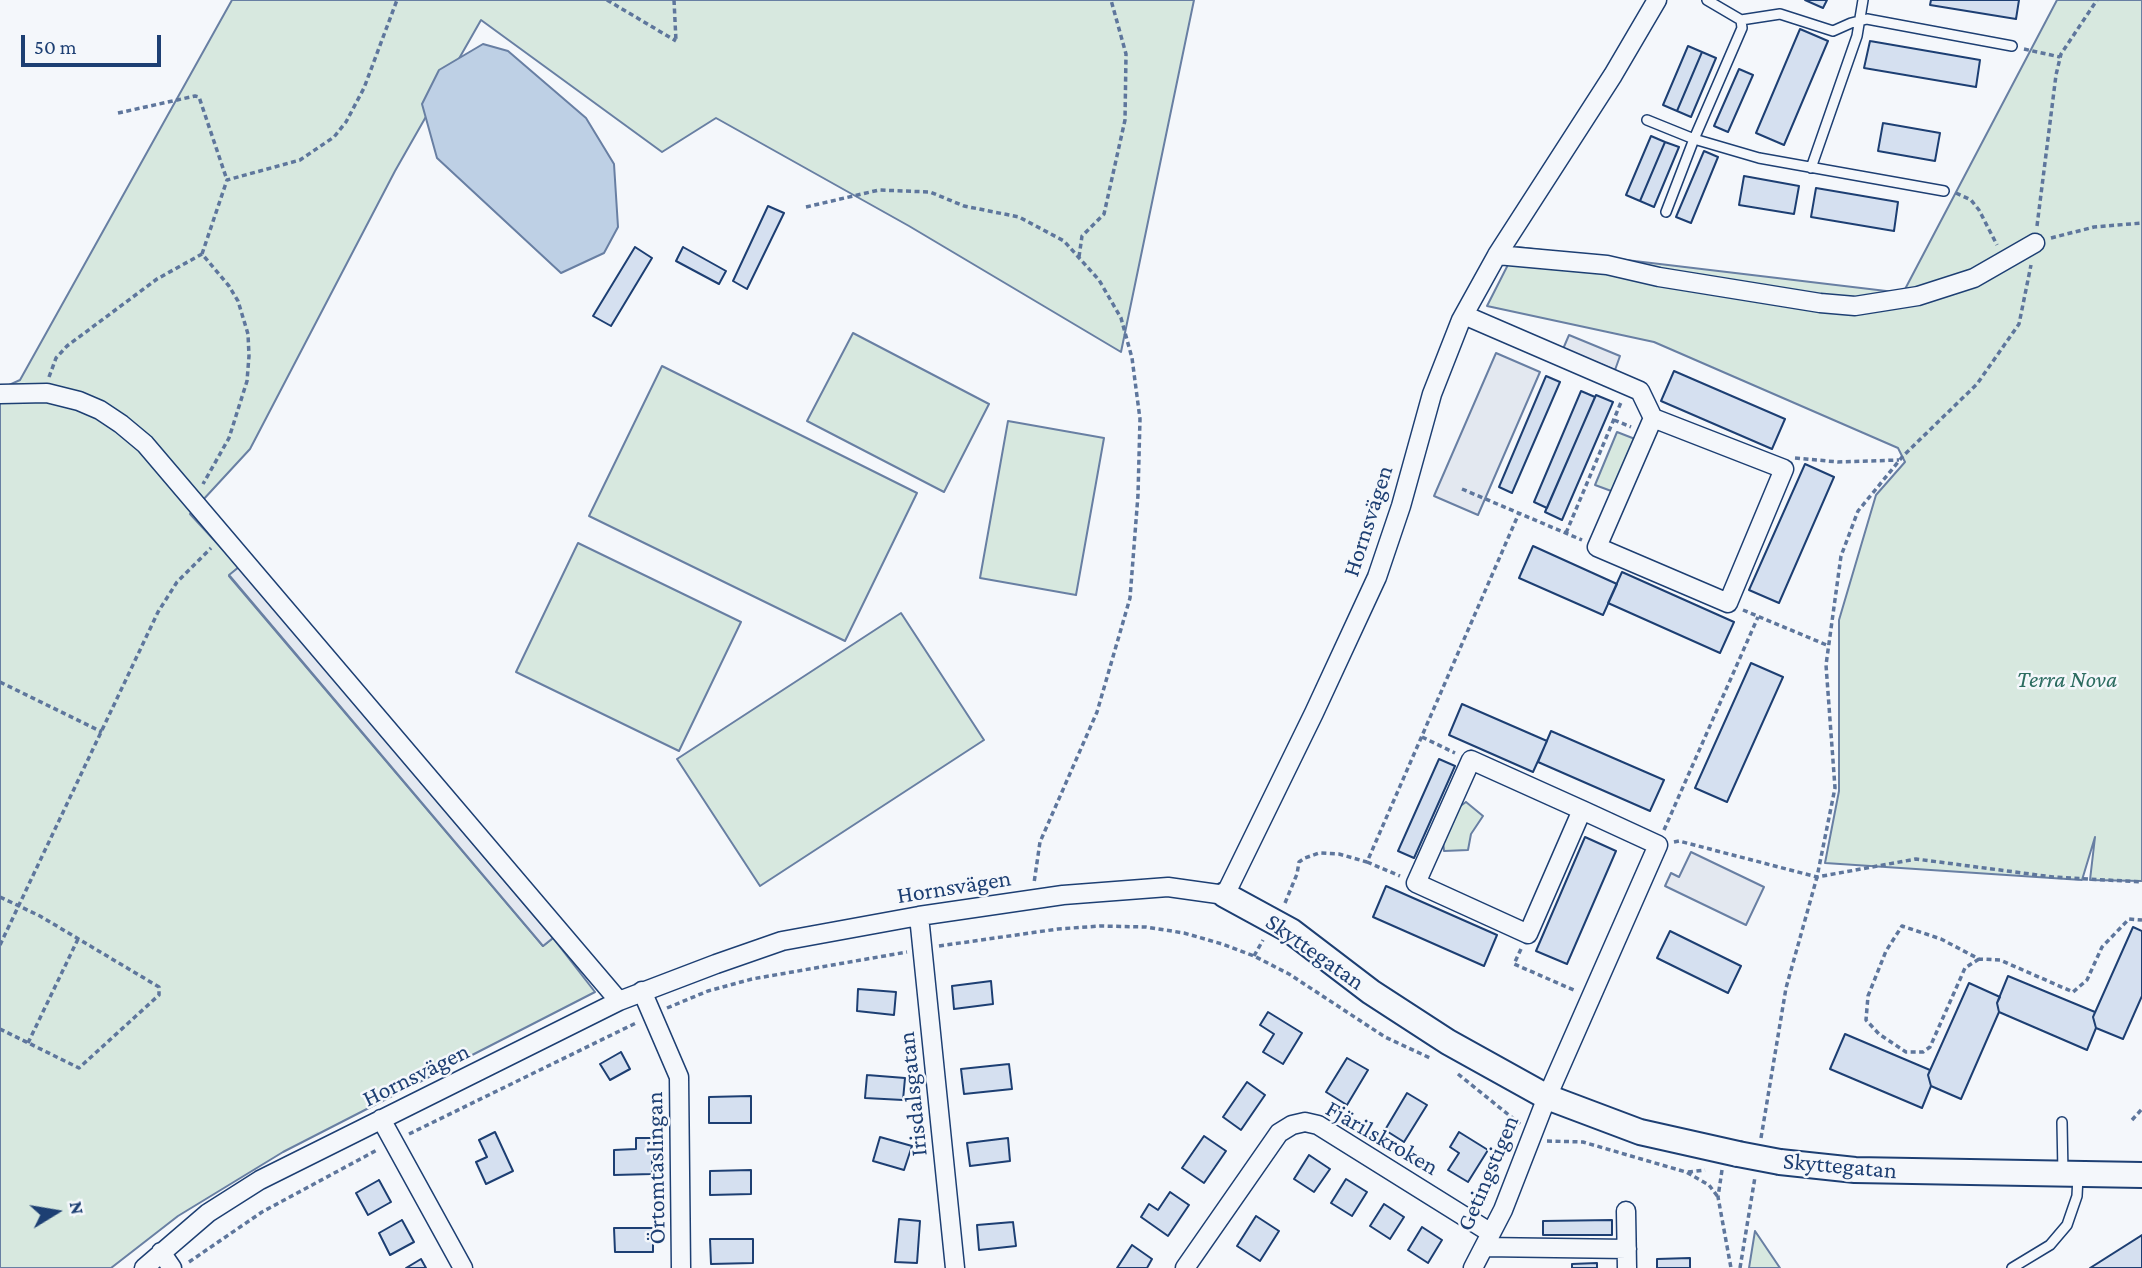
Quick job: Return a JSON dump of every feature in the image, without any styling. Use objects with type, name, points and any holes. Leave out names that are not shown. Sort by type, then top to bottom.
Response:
[{"type":"street","name":"Hornsvägen","points":[[144,1268],[208,1213],[260,1180],[619,1001],[782,941],[1031,899],[1168,887],[1225,895],[1377,577],[1401,506],[1432,394],[1464,315],[1497,255],[1613,75],[1657,0]]},
{"type":"street","points":[[1497,255],[1607,265],[1659,277],[1820,303],[1855,306],[1918,296],[1974,278],[2035,243]]},
{"type":"street","points":[[1464,315],[1640,391],[1653,418],[1784,469],[1728,603],[1597,547],[1653,418]]},
{"type":"street","points":[[0,394],[47,393],[79,401],[100,410],[145,444],[619,1001]]},
{"type":"street","points":[[1547,1097],[1658,845],[1582,810],[1471,760],[1416,883],[1528,934],[1582,810]]},
{"type":"street","name":"Skyttegatan","points":[[1225,895],[1274,920],[1371,992],[1448,1042],[1547,1097],[1640,1132],[1749,1163],[1855,1170],[2142,1175]]},
{"type":"street","name":"Irisdalsgatan","points":[[919,916],[955,1268]]},
{"type":"street","name":"Örtomtaslingan","points":[[642,991],[679,1077],[681,1268]]},
{"type":"street","name":"Getingstigen","points":[[1473,1268],[1503,1210],[1547,1097]]},
{"type":"street","points":[[381,1119],[463,1268]]},
{"type":"street","name":"Fjärilskroken","points":[[1185,1268],[1279,1133],[1292,1125],[1305,1122],[1318,1125],[1488,1240]]},
{"type":"street","points":[[1626,1210],[1627,1268]]},
{"type":"street","points":[[1488,1240],[1627,1249]]},
{"type":"street","points":[[161,1252],[172,1268]]},
{"type":"lane","points":[[1707,0],[1741,20],[1780,14],[1833,31],[1867,19],[2012,46]]},
{"type":"lane","points":[[1811,168],[1861,20],[1863,0]]},
{"type":"lane","points":[[1666,212],[1742,28],[1741,20]]},
{"type":"lane","points":[[1647,120],[1694,139],[1759,158],[1944,191]]},
{"type":"lane","points":[[2012,1268],[2050,1245],[2067,1225],[2077,1196],[2062,1122]]},
{"type":"path","points":[[227,180],[300,160],[334,137],[346,122],[364,88],[397,0]]},
{"type":"path","points":[[607,0],[676,41],[674,0]]},
{"type":"path","points":[[1079,257],[1082,236],[1104,214],[1125,120],[1126,54],[1111,0]]},
{"type":"path","points":[[1761,1139],[1786,988],[1817,877],[1835,788],[1826,665],[1841,555],[1858,511],[1899,460],[1977,384],[2020,324],[2035,243],[2060,57],[2082,19],[2097,0]]},
{"type":"path","points":[[2012,46],[2060,57]]},
{"type":"path","points":[[47,393],[50,373],[67,346],[157,279],[202,254],[227,180],[199,97],[118,113]]},
{"type":"path","points":[[806,206],[879,190],[930,192],[964,206],[1018,217],[1064,241],[1099,280],[1121,318],[1132,358],[1140,419],[1130,598],[1097,712],[1040,842],[1031,899]]},
{"type":"path","points":[[1944,191],[1964,195],[1971,200],[1979,210],[2004,260]]},
{"type":"path","points":[[2035,243],[2094,227],[2142,223]]},
{"type":"path","points":[[193,502],[229,438],[247,381],[249,356],[248,334],[238,301],[202,254]]},
{"type":"path","points":[[1566,533],[1628,386]]},
{"type":"path","points":[[1784,469],[1789,460],[1797,458],[1838,462],[1899,460]]},
{"type":"path","points":[[1462,489],[1597,547]]},
{"type":"path","points":[[1367,862],[1519,513]]},
{"type":"path","points":[[0,945],[164,602],[177,582],[222,537]]},
{"type":"path","points":[[1728,603],[1829,646]]},
{"type":"path","points":[[1658,845],[1758,617]]},
{"type":"path","points":[[0,682],[102,732]]},
{"type":"path","points":[[1422,737],[1471,760]]},
{"type":"path","points":[[1658,845],[1679,841],[1817,877],[1916,859],[2053,877],[2142,882]]},
{"type":"path","points":[[1254,957],[1290,895],[1299,862],[1305,858],[1319,853],[1367,862],[1416,883]]},
{"type":"path","points":[[0,897],[159,987],[159,995],[79,1068],[0,1029]]},
{"type":"path","points":[[1979,959],[1965,968],[1930,1047],[1923,1052],[1906,1052],[1880,1034],[1867,1020],[1868,996],[1886,951],[1902,926],[1941,939],[1979,959],[2000,960],[2073,992],[2088,980],[2102,947],[2129,919],[2142,920]]},
{"type":"path","points":[[1528,934],[1514,964],[1591,997]]},
{"type":"path","points":[[28,1043],[78,939]]},
{"type":"path","points":[[2132,1119],[2142,1109]]},
{"type":"path","points":[[1718,1198],[1749,1163]]},
{"type":"path","points":[[1740,1268],[1749,1163]]},
{"type":"path","points":[[1686,1172],[1709,1185],[1718,1198],[1731,1268]]},
{"type":"green space","points":[[232,0],[1194,0],[1121,352],[909,226],[716,118],[662,152],[481,20],[395,171],[250,449],[190,514],[239,567],[229,576],[543,946],[553,938],[595,992],[283,1152],[178,1216],[111,1268],[0,1268],[0,389],[20,380]]},
{"type":"green space","name":"Terra Nova","points":[[2057,0],[2142,0],[2142,881],[2090,880],[2095,837],[2082,880],[1825,863],[1839,791],[1839,620],[1876,495],[1905,462],[1898,448],[1654,342],[1487,306],[1517,247],[1903,293]]},
{"type":"green space","points":[[853,333],[989,404],[944,492],[807,421]]},
{"type":"green space","points":[[662,366],[917,493],[845,641],[589,516]]},
{"type":"green space","points":[[1008,421],[1104,438],[1076,595],[980,578]]},
{"type":"green space","points":[[1617,432],[1635,439],[1614,492],[1595,485]]},
{"type":"green space","points":[[578,543],[741,622],[679,751],[516,672]]},
{"type":"green space","points":[[901,613],[984,740],[760,886],[677,759]]},
{"type":"green space","points":[[1466,802],[1483,816],[1471,834],[1468,850],[1444,851],[1443,840],[1459,807]]},
{"type":"green space","points":[[1755,1231],[1780,1268],[1749,1268]]},
{"type":"shaded area","points":[[1569,335],[1620,356],[1615,370],[1563,349]]},
{"type":"shaded area","points":[[1496,353],[1540,372],[1478,515],[1434,496]]},
{"type":"shaded area","points":[[239,567],[553,938],[543,946],[229,575]]},
{"type":"shaded area","points":[[1691,852],[1764,887],[1746,925],[1665,886],[1671,873],[1679,877]]},
{"type":"water","points":[[483,44],[508,51],[586,118],[614,164],[618,227],[604,253],[561,273],[437,158],[422,104],[439,70]]},
{"type":"building","points":[[1805,0],[1827,0],[1823,8]]},
{"type":"building","points":[[1931,0],[2019,0],[2016,19],[1930,5]]},
{"type":"building","points":[[1800,29],[1828,41],[1784,145],[1756,133]]},
{"type":"building","points":[[1870,41],[1980,60],[1976,87],[1864,68]]},
{"type":"building","points":[[1688,46],[1702,52],[1677,111],[1663,105]]},
{"type":"building","points":[[1702,52],[1716,58],[1691,117],[1677,111]]},
{"type":"building","points":[[1739,69],[1753,75],[1728,132],[1714,126]]},
{"type":"building","points":[[1883,123],[1940,133],[1935,161],[1878,151]]},
{"type":"building","points":[[1651,136],[1665,142],[1640,201],[1626,195]]},
{"type":"building","points":[[1665,142],[1679,147],[1654,207],[1640,201]]},
{"type":"building","points":[[1704,151],[1718,157],[1691,223],[1676,217]]},
{"type":"building","points":[[1744,176],[1799,186],[1794,214],[1739,205]]},
{"type":"building","points":[[1816,188],[1898,202],[1894,231],[1811,217]]},
{"type":"building","points":[[768,206],[784,213],[747,289],[733,281]]},
{"type":"building","points":[[635,247],[652,258],[611,326],[593,316]]},
{"type":"building","points":[[683,247],[726,271],[719,284],[676,261]]},
{"type":"building","points":[[1674,371],[1785,419],[1772,449],[1661,401]]},
{"type":"building","points":[[1546,376],[1560,382],[1512,493],[1499,487]]},
{"type":"building","points":[[1581,391],[1595,397],[1547,508],[1534,502]]},
{"type":"building","points":[[1596,395],[1613,402],[1562,520],[1545,512]]},
{"type":"building","points":[[1805,464],[1834,477],[1779,603],[1749,590]]},
{"type":"building","points":[[1533,546],[1617,584],[1603,615],[1519,578]]},
{"type":"building","points":[[1622,572],[1734,622],[1720,653],[1608,603]]},
{"type":"building","points":[[1751,663],[1783,677],[1727,802],[1695,788]]},
{"type":"building","points":[[1462,704],[1547,741],[1533,772],[1449,735]]},
{"type":"building","points":[[1551,731],[1664,780],[1650,811],[1538,762]]},
{"type":"building","points":[[1439,759],[1455,766],[1414,858],[1398,851]]},
{"type":"building","points":[[1585,837],[1616,851],[1567,964],[1536,951]]},
{"type":"building","points":[[1386,886],[1497,935],[1484,966],[1373,917]]},
{"type":"building","points":[[2133,927],[2142,931],[2142,996],[2123,1039],[2096,1028],[2093,1017]]},
{"type":"building","points":[[1670,931],[1741,966],[1728,993],[1657,958]]},
{"type":"building","points":[[2008,976],[2095,1012],[2093,1017],[2096,1028],[2087,1050],[1999,1012],[1997,1003]]},
{"type":"building","points":[[991,981],[993,1004],[954,1009],[952,986]]},
{"type":"building","points":[[1969,983],[2000,997],[1997,1003],[1999,1012],[1961,1099],[1931,1086],[1928,1075]]},
{"type":"building","points":[[858,989],[896,992],[894,1015],[857,1011]]},
{"type":"building","points":[[1268,1012],[1302,1033],[1283,1064],[1263,1052],[1274,1034],[1260,1025]]},
{"type":"building","points":[[1845,1034],[1930,1070],[1928,1075],[1931,1086],[1922,1108],[1830,1069]]},
{"type":"building","points":[[621,1052],[630,1069],[610,1080],[600,1064]]},
{"type":"building","points":[[1347,1058],[1368,1070],[1347,1105],[1326,1092]]},
{"type":"building","points":[[1009,1064],[1012,1089],[964,1094],[961,1069]]},
{"type":"building","points":[[867,1075],[905,1078],[903,1100],[865,1098]]},
{"type":"building","points":[[1247,1082],[1265,1095],[1241,1130],[1223,1117]]},
{"type":"building","points":[[1407,1093],[1427,1105],[1404,1142],[1385,1130]]},
{"type":"building","points":[[751,1096],[751,1123],[709,1123],[709,1097]]},
{"type":"building","points":[[495,1132],[513,1171],[486,1184],[476,1162],[487,1157],[479,1140]]},
{"type":"building","points":[[1459,1132],[1488,1150],[1468,1182],[1448,1170],[1459,1153],[1450,1147]]},
{"type":"building","points":[[1204,1136],[1226,1151],[1204,1183],[1182,1168]]},
{"type":"building","points":[[880,1137],[912,1146],[904,1170],[873,1161]]},
{"type":"building","points":[[636,1138],[652,1138],[652,1174],[614,1175],[614,1150],[636,1149]]},
{"type":"building","points":[[1008,1138],[1010,1161],[970,1166],[967,1143]]},
{"type":"building","points":[[1309,1155],[1330,1169],[1314,1192],[1294,1179]]},
{"type":"building","points":[[751,1170],[751,1194],[710,1195],[710,1171]]},
{"type":"building","points":[[1346,1179],[1367,1192],[1352,1216],[1331,1203]]},
{"type":"building","points":[[379,1180],[391,1202],[368,1215],[356,1193]]},
{"type":"building","points":[[1170,1192],[1189,1205],[1168,1236],[1141,1217],[1149,1204],[1158,1210]]},
{"type":"building","points":[[1384,1204],[1404,1217],[1390,1239],[1370,1226]]},
{"type":"building","points":[[1256,1216],[1279,1231],[1260,1261],[1237,1246]]},
{"type":"building","points":[[899,1219],[920,1221],[917,1263],[895,1262]]},
{"type":"building","points":[[402,1220],[414,1242],[390,1255],[379,1233]]},
{"type":"building","points":[[1612,1220],[1612,1235],[1543,1235],[1543,1221]]},
{"type":"building","points":[[1013,1222],[1016,1246],[979,1250],[977,1225]]},
{"type":"building","points":[[1422,1227],[1442,1240],[1428,1263],[1408,1250]]},
{"type":"building","points":[[614,1228],[653,1228],[653,1252],[615,1252]]},
{"type":"building","points":[[2142,1235],[2142,1268],[2090,1268]]},
{"type":"building","points":[[710,1239],[753,1239],[753,1263],[711,1264]]},
{"type":"building","points":[[1132,1245],[1152,1259],[1147,1268],[1117,1268]]},
{"type":"building","points":[[1690,1258],[1690,1268],[1657,1268],[1657,1259]]},
{"type":"building","points":[[421,1259],[426,1268],[406,1268]]},
{"type":"building","points":[[1597,1263],[1597,1268],[1572,1268],[1572,1264]]}]
